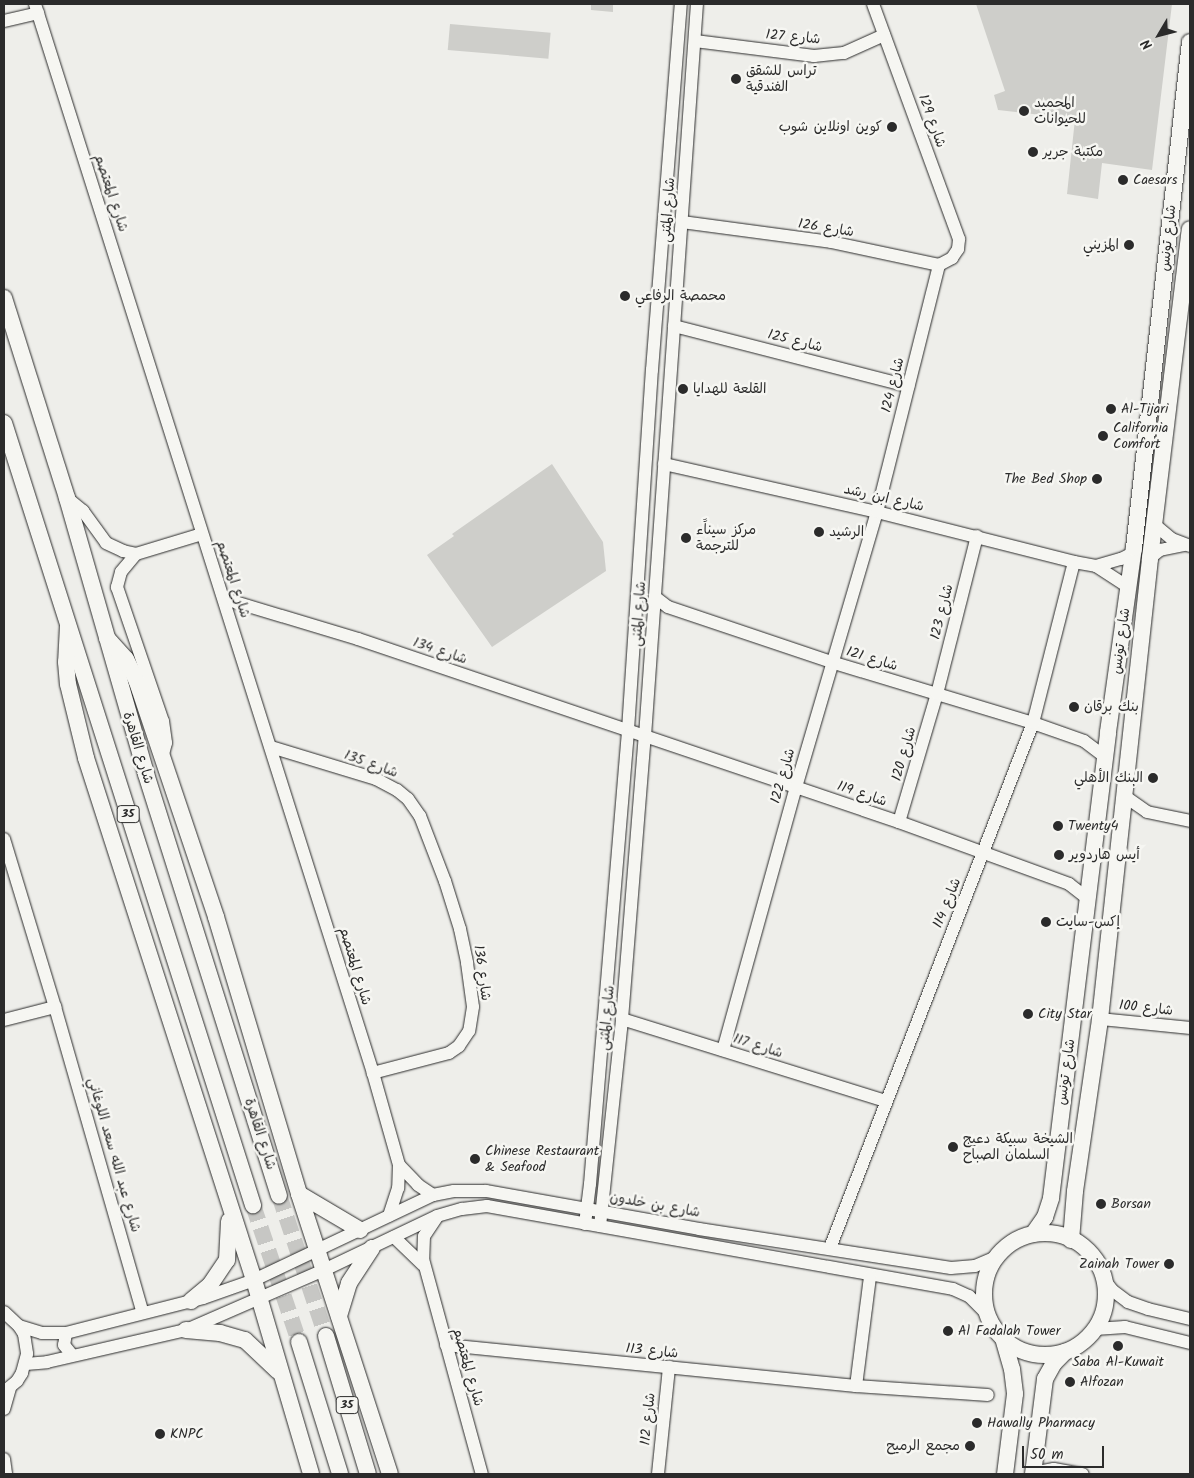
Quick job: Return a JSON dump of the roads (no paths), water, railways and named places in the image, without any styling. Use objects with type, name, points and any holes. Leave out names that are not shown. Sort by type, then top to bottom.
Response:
[{"type":"main road","name":"شارع تونس","points":[[1033,1234],[1045,1216],[1051,1198],[1108,732],[1133,553],[1190,42]]},
{"type":"main road","name":"شارع تونس","points":[[1071,1240],[1075,1191],[1100,1019],[1123,795],[1190,228]]},
{"type":"main road","name":"شارع القاهرة","points":[[4,298],[67,498],[146,774],[279,1195]]},
{"type":"main road","name":"شارع القاهرة","points":[[4,423],[253,1205]]},
{"type":"main road","points":[[68,626],[66,662],[76,725],[259,1296],[310,1474]]},
{"type":"main road","points":[[106,637],[119,650],[132,670],[162,758],[216,918],[299,1194],[390,1474]]},
{"type":"main road","points":[[1059,1121],[1060,1132],[1065,1139],[1075,1140],[1084,1131]]},
{"type":"main road","points":[[299,1194],[360,1230]]},
{"type":"main road","points":[[191,1301],[210,1285],[227,1260],[229,1237],[228,1201]]},
{"type":"main road","points":[[1005,1474],[1014,1380],[1003,1338],[987,1314],[984,1290],[986,1278],[996,1257],[1013,1242],[1033,1234],[1052,1234],[1071,1240],[1092,1256],[1103,1278],[1105,1301],[1103,1312],[1094,1329],[1084,1340],[1065,1352],[1054,1363],[1045,1379],[1033,1474]]},
{"type":"main road","points":[[339,1316],[350,1283],[372,1248]]},
{"type":"main road","points":[[186,1330],[220,1333],[245,1340],[267,1359],[282,1376]]},
{"type":"main road","name":"35","points":[[326,1336],[368,1474]]},
{"type":"main road","points":[[1003,1338],[1021,1350],[1032,1354],[1065,1352]]},
{"type":"main road","name":"35","points":[[298,1342],[340,1474]]},
{"type":"main road","points":[[1012,1412],[1019,1406],[1026,1405],[1031,1408],[1036,1415],[1038,1431]]},
{"type":"street","name":"شارع المثنى","points":[[585,1224],[628,730],[652,370],[682,4]]},
{"type":"street","name":"شارع المثنى","points":[[600,1226],[622,1019],[645,736],[697,4]]},
{"type":"street","name":"شارع 129","points":[[873,4],[959,239],[958,249],[952,258],[939,265]]},
{"type":"street","points":[[4,22],[37,8]]},
{"type":"street","name":"شارع المعتصم","points":[[37,8],[373,1073],[399,1165],[398,1188],[389,1216]]},
{"type":"street","name":"شارع 127","points":[[695,41],[814,56],[844,53],[884,35]]},
{"type":"street","name":"شارع 126","points":[[682,222],[831,242],[939,265]]},
{"type":"street","name":"شارع 124","points":[[877,512],[939,265]]},
{"type":"street","name":"شارع 125","points":[[674,326],[908,386]]},
{"type":"street","name":"شارع ابن رشد","points":[[664,464],[877,512],[1096,566],[1128,587]]},
{"type":"street","points":[[67,498],[83,511],[106,543],[117,550],[136,554],[202,534]]},
{"type":"street","name":"شارع 122","points":[[723,1050],[831,662],[877,512]]},
{"type":"street","points":[[1154,524],[1172,539],[1188,546]]},
{"type":"street","name":"شارع 123","points":[[937,694],[976,536]]},
{"type":"street","points":[[1150,558],[1160,550],[1188,546]]},
{"type":"street","name":"شارع ابن رشد","points":[[1096,566],[1121,559],[1133,553]]},
{"type":"street","points":[[136,554],[120,572],[117,587],[164,722],[166,736],[162,758]]},
{"type":"street","name":"شارع 114","points":[[830,1248],[885,1101],[1033,723],[1074,562]]},
{"type":"street","name":"شارع 121","points":[[655,597],[668,607],[831,662],[1033,723],[1084,741],[1105,757]]},
{"type":"street","name":"شارع 134","points":[[225,599],[358,639],[645,736]]},
{"type":"street","name":"شارع 120","points":[[899,822],[937,694]]},
{"type":"street","points":[[1084,741],[1100,737],[1108,732]]},
{"type":"street","name":"شارع 119","points":[[645,736],[899,822],[1068,884],[1088,899]]},
{"type":"street","name":"شارع 135","points":[[271,747],[376,779],[403,794],[412,804],[422,822],[445,881],[460,929]]},
{"type":"street","points":[[1123,795],[1147,812]]},
{"type":"street","points":[[1121,822],[1137,814],[1147,812],[1190,821]]},
{"type":"street","name":"شارع عبد الله سعد اللوغاني","points":[[4,839],[55,1007],[143,1313]]},
{"type":"street","points":[[1068,884],[1084,881],[1090,876]]},
{"type":"street","name":"شارع 136","points":[[373,1073],[443,1055],[454,1050],[463,1041],[471,1024],[473,1007],[460,929]]},
{"type":"street","points":[[4,1020],[55,1007]]},
{"type":"street","name":"شارع 117","points":[[622,1019],[885,1101]]},
{"type":"street","name":"شارع 100","points":[[1100,1019],[1190,1028]]},
{"type":"street","name":"شارع المعتصم","points":[[399,1165],[418,1185],[433,1195]]},
{"type":"street","name":"شارع بن خلدون","points":[[19,1326],[42,1333],[66,1332],[191,1301],[254,1280],[433,1195],[454,1191],[475,1190],[699,1229],[951,1268],[975,1266],[996,1257]]},
{"type":"street","points":[[26,1364],[47,1362],[186,1330],[259,1296],[324,1270],[437,1216],[462,1209],[487,1206],[870,1276],[959,1290],[974,1300],[987,1314]]},
{"type":"street","name":"شارع المعتصم","points":[[437,1216],[424,1236],[422,1252],[482,1474]]},
{"type":"street","points":[[394,1237],[425,1267]]},
{"type":"street","points":[[856,1386],[870,1276]]},
{"type":"street","points":[[1103,1278],[1112,1290],[1128,1302],[1139,1307],[1190,1319]]},
{"type":"street","points":[[4,1312],[19,1326],[26,1344],[26,1364],[22,1373],[7,1390],[4,1410]]},
{"type":"street","points":[[1094,1329],[1125,1327],[1190,1342]]},
{"type":"street","points":[[66,1332],[64,1345],[72,1356]]},
{"type":"street","name":"شارع 113","points":[[446,1345],[856,1386],[988,1395]]},
{"type":"street","name":"شارع 112","points":[[658,1474],[669,1368]]},
{"type":"street","points":[[4,1460],[6,1474]]},
{"type":"street","points":[[1033,1474],[1054,1469],[1083,1474]]},
{"type":"tunnel","points":[[279,1195],[326,1336]]},
{"type":"tunnel","points":[[253,1205],[299,1342]]},
{"type":"place","name":"تراس للشقق الفندقية","points":[[736,79]]},
{"type":"place","name":"المحميد للحيوانات","points":[[1024,111]]},
{"type":"place","name":"كوين اونلاين شوب","points":[[892,127]]},
{"type":"place","name":"مكتبة جرير","points":[[1033,152]]},
{"type":"place","name":"Caesars","points":[[1123,180]]},
{"type":"place","name":"المزيني","points":[[1129,245]]},
{"type":"place","name":"محمصة الرفاعي","points":[[625,296]]},
{"type":"place","name":"القلعة للهدايا","points":[[683,389]]},
{"type":"place","name":"Al-Tijari","points":[[1111,409]]},
{"type":"place","name":"California Comfort","points":[[1103,436]]},
{"type":"place","name":"The Bed Shop","points":[[1097,479]]},
{"type":"place","name":"الرشيد","points":[[819,532]]},
{"type":"place","name":"مركز سيناًء للترجمة","points":[[686,538]]},
{"type":"place","name":"بنك برقان","points":[[1074,707]]},
{"type":"place","name":"البنك الأهلي","points":[[1153,778]]},
{"type":"place","name":"Twenty4","points":[[1058,826]]},
{"type":"place","name":"أيس هاردوير","points":[[1059,855]]},
{"type":"place","name":"إكس-سايت","points":[[1046,922]]},
{"type":"place","name":"City Star","points":[[1028,1014]]},
{"type":"place","name":"الشيخة سبيكة دعيج السلمان الصباح","points":[[953,1147]]},
{"type":"place","name":"Chinese Restaurant & Seafood","points":[[475,1159]]},
{"type":"place","name":"Borsan","points":[[1101,1204]]},
{"type":"place","name":"Zainah Tower","points":[[1169,1264]]},
{"type":"place","name":"Al Fadalah Tower","points":[[948,1331]]},
{"type":"place","name":"Saba Al-Kuwait","points":[[1118,1346]]},
{"type":"place","name":"Alfozan","points":[[1070,1382]]},
{"type":"place","name":"Hawally Pharmacy","points":[[977,1423]]},
{"type":"place","name":"KNPC","points":[[160,1434]]},
{"type":"place","name":"مجمع الرميح","points":[[970,1446]]}]
